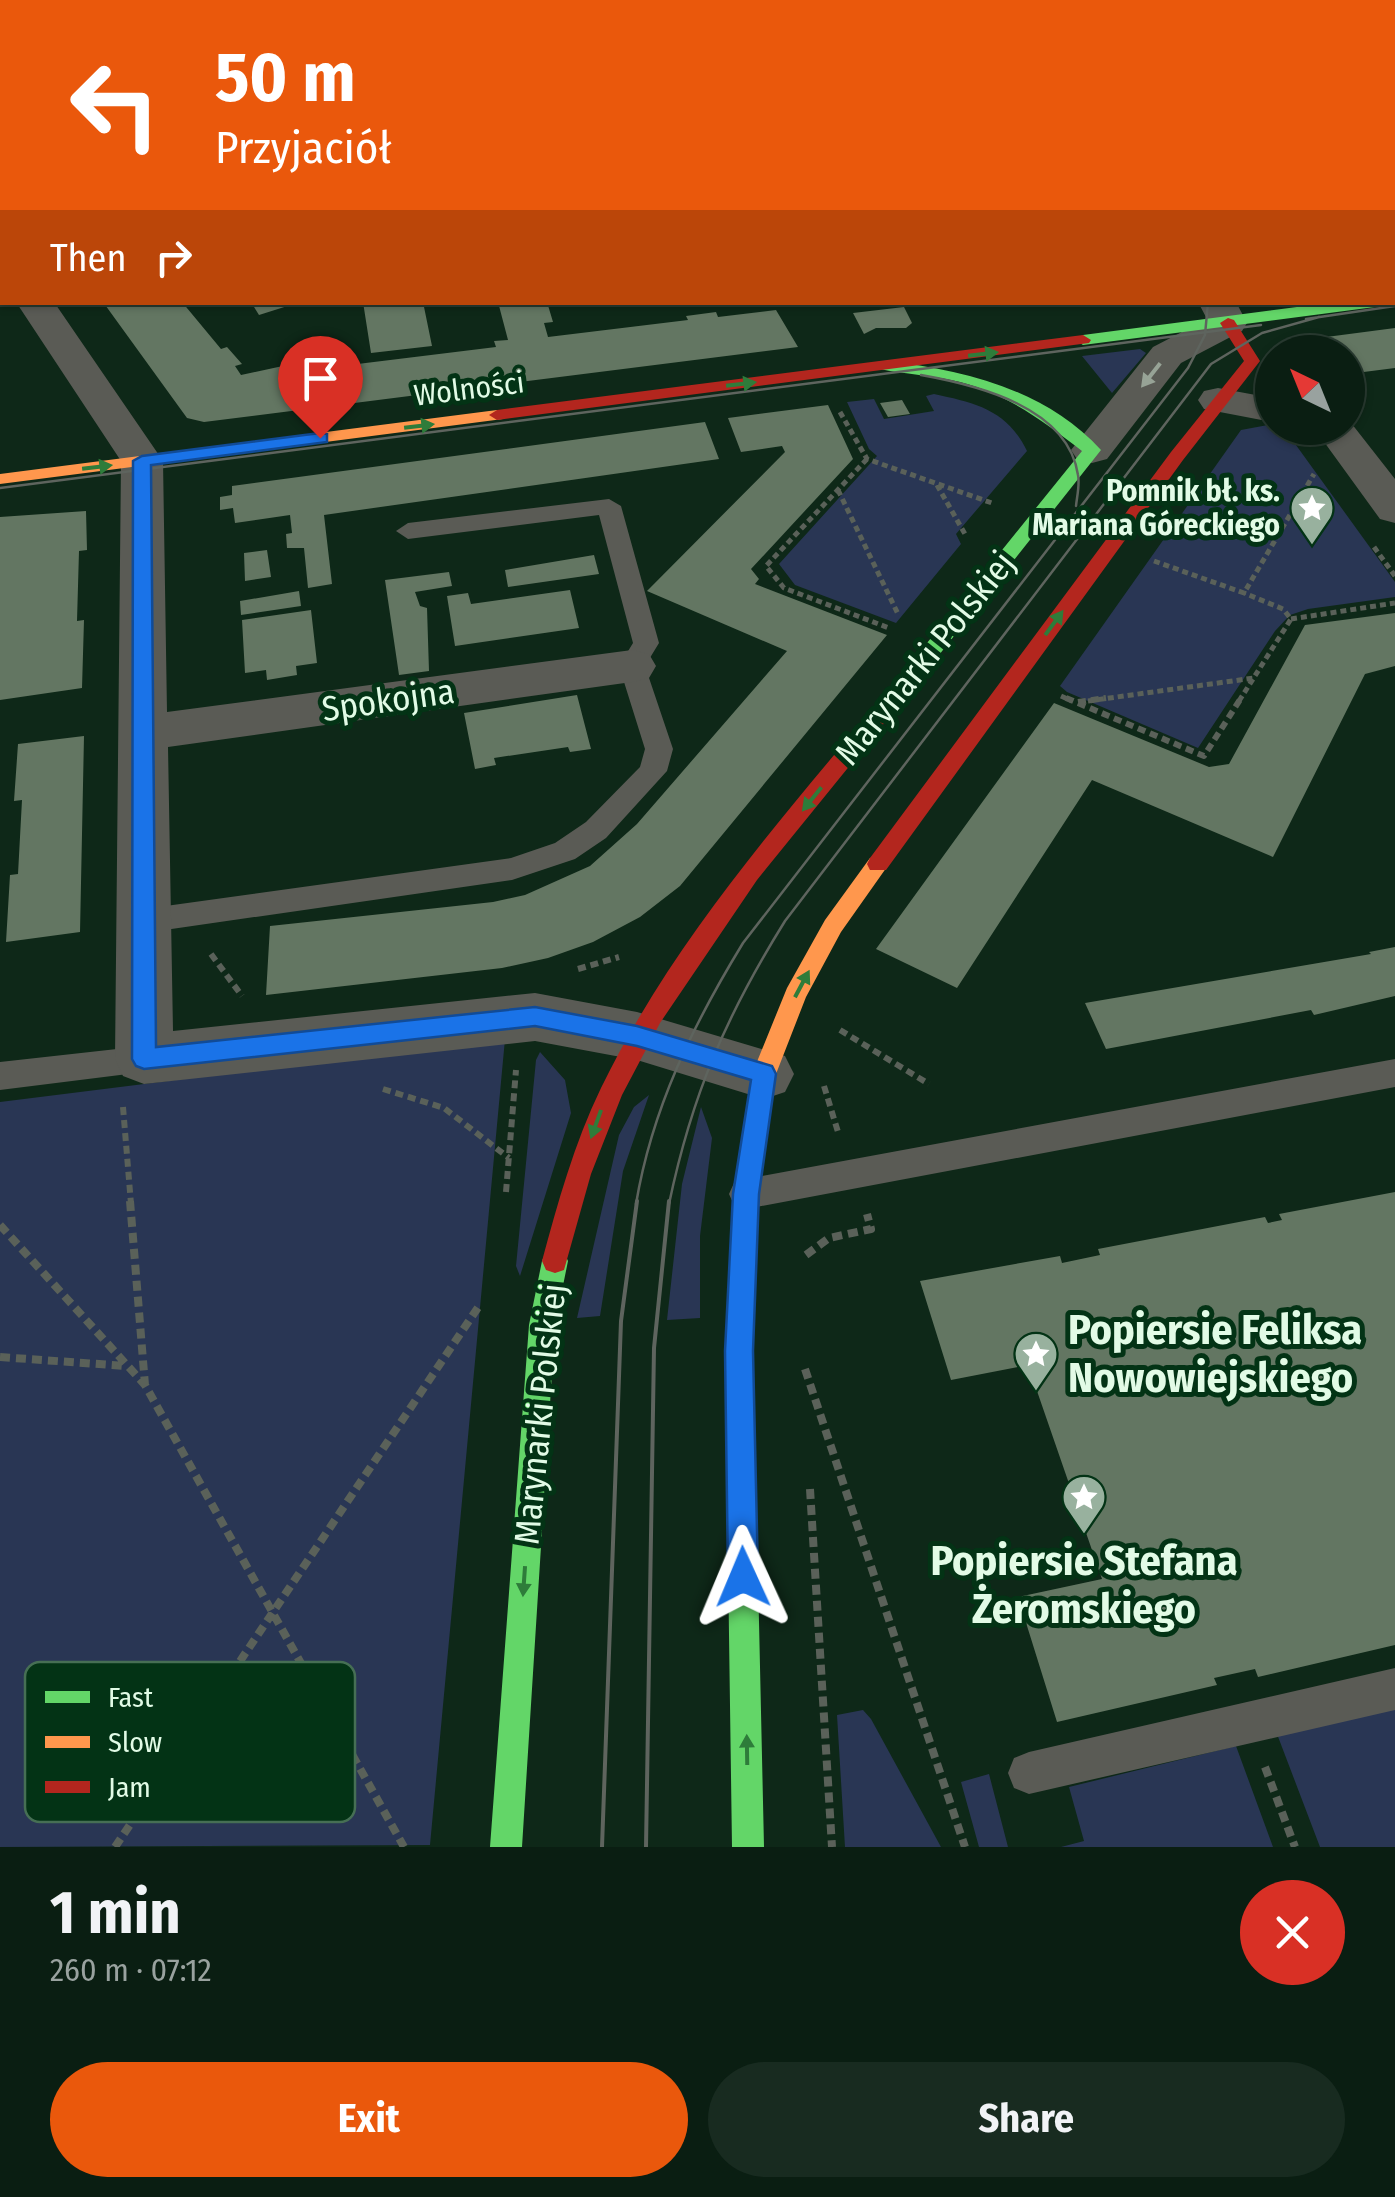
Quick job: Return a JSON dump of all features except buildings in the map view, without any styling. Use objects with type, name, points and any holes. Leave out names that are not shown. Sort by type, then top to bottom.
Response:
[{"type":"street","points":[[37,305],[142,461],[144,922],[133,1077],[535,1016],[637,1036],[764,1074]]},
{"type":"street","name":"Wolności","points":[[0,479],[886,366],[1241,335],[1363,305]]},
{"type":"street","points":[[748,1847],[739,1351],[746,1194],[764,1074],[795,995],[833,926],[1218,400],[1252,361],[1241,335]]},
{"type":"street","name":"Marynarki Polskiej","points":[[506,1847],[542,1325],[568,1202],[602,1107],[637,1036],[690,952],[1167,355],[1241,335]]},
{"type":"street","name":"Wolności","points":[[886,366],[970,378],[1002,388],[1026,399],[1092,450]]},
{"type":"street","points":[[1218,400],[1255,407]]},
{"type":"street","points":[[1333,445],[1395,509]]},
{"type":"street","name":"Spokojna","points":[[143,733],[632,666]]},
{"type":"lane","points":[[144,922],[512,869],[565,851],[596,830],[653,771],[659,749],[632,666],[646,642],[608,506],[408,532]]},
{"type":"lane","points":[[746,1194],[1395,1073]]},
{"type":"lane","points":[[0,1076],[133,1077]]},
{"type":"lane","points":[[1029,1774],[1395,1689]]},
{"type":"path","points":[[831,397],[867,459],[1003,507]]},
{"type":"path","points":[[1244,593],[1325,445]]},
{"type":"path","points":[[838,490],[903,630],[784,588],[766,566],[867,459]]},
{"type":"path","points":[[936,484],[972,546]]},
{"type":"path","points":[[1139,556],[1283,608],[1292,619]]},
{"type":"path","points":[[1045,689],[1204,756],[1292,619],[1395,603]]},
{"type":"path","points":[[1077,702],[1254,678]]},
{"type":"path","points":[[202,942],[244,999]]},
{"type":"path","points":[[566,971],[602,964],[629,952]]},
{"type":"path","points":[[836,1027],[929,1084]]},
{"type":"path","points":[[504,1209],[518,1053]]},
{"type":"path","points":[[802,1264],[807,1254],[830,1238],[871,1229],[824,1087],[824,1071]]},
{"type":"path","points":[[133,1077],[145,1385]]},
{"type":"path","points":[[371,1085],[444,1108],[509,1158]]},
{"type":"path","points":[[0,1225],[145,1385],[298,1662]]},
{"type":"path","points":[[239,1662],[487,1294]]},
{"type":"path","points":[[0,1357],[128,1366]]},
{"type":"path","points":[[798,1384],[799,1365],[965,1847]]},
{"type":"path","points":[[808,1478],[832,1847]]},
{"type":"path","points":[[1248,1723],[1295,1847]]},
{"type":"path","points":[[355,1761],[404,1847]]},
{"type":"path","points":[[115,1847],[132,1822]]},
{"type":"shaded area","points":[[1140,349],[1146,353],[1112,393],[1082,356]]},
{"type":"shaded area","points":[[934,394],[989,410],[1010,426],[1027,451],[956,534],[961,544],[896,623],[795,585],[779,564],[877,456],[869,449],[847,402],[874,399],[884,419],[934,411],[926,396]]},
{"type":"shaded area","points":[[1255,427],[1255,445],[1296,445],[1395,582],[1395,597],[1290,615],[1275,631],[1198,748],[1060,686],[1241,430]]},
{"type":"shaded area","points":[[505,1039],[430,1845],[0,1847],[0,1102]]},
{"type":"shaded area","points":[[540,1052],[565,1080],[571,1113],[520,1276],[516,1266],[536,1060]]},
{"type":"shaded area","points":[[649,1095],[623,1171],[600,1316],[577,1318],[619,1135],[634,1107]]},
{"type":"shaded area","points":[[701,1107],[712,1138],[700,1236],[700,1318],[667,1320],[682,1184]]},
{"type":"shaded area","points":[[1395,1707],[1395,1847],[1320,1847],[1277,1734]]},
{"type":"shaded area","points":[[863,1710],[941,1847],[845,1847],[837,1715]]},
{"type":"shaded area","points":[[1236,1746],[1273,1847],[1061,1847],[1084,1841],[1069,1787]]},
{"type":"shaded area","points":[[989,1774],[1008,1847],[979,1847],[961,1782]]},
{"type":"tram line","points":[[1205,332],[1208,305]]},
{"type":"tram line","points":[[1318,317],[1395,306]]},
{"type":"tram line","points":[[669,1204],[700,1091],[728,1023],[785,921],[1211,364],[1262,333],[1318,317]]},
{"type":"tram line","points":[[1306,319],[1318,317]]},
{"type":"tram line","points":[[1205,332],[1261,325]]},
{"type":"tram line","points":[[0,488],[1205,332]]},
{"type":"tram line","points":[[636,1204],[652,1134],[677,1068],[743,943],[1188,368],[1205,332]]},
{"type":"tram line","points":[[921,375],[993,393],[1039,416],[1071,452],[1079,479],[1076,506]]},
{"type":"tram line","points":[[602,1847],[621,1321],[637,1201]]},
{"type":"tram line","points":[[646,1847],[654,1348],[669,1201]]},
{"type":"traffic: fast","points":[[1083,340],[1352,305]]},
{"type":"traffic: fast","points":[[886,366],[949,374],[997,388],[1041,412],[1092,450],[917,669]]},
{"type":"traffic: fast","points":[[506,1847],[542,1325],[555,1261]]},
{"type":"traffic: fast","points":[[742,1292],[739,1351],[748,1847]]},
{"type":"traffic: slow","points":[[0,479],[497,415]]},
{"type":"traffic: slow","points":[[742,1292],[746,1194],[764,1074],[795,995],[833,926],[878,864]]},
{"type":"traffic: jam","points":[[878,864],[1177,456],[1252,361],[1228,323]]},
{"type":"traffic: jam","points":[[497,415],[1083,340]]},
{"type":"traffic: jam","points":[[555,1261],[578,1174],[611,1093],[652,1016],[749,874],[917,669]]},
{"type":"place","name":"Pomnik bł. ks. Mariana Góreckiego","points":[[1312,546]]},
{"type":"place","name":"Popiersie Feliksa Nowowiejskiego","points":[[1036,1392]]},
{"type":"place","name":"Popiersie Stefana Żeromskiego","points":[[1084,1535]]},
{"type":"route","points":[[320,438],[142,461],[144,1059],[535,1016],[637,1036],[764,1074],[746,1194],[739,1351],[743,1577]]}]
